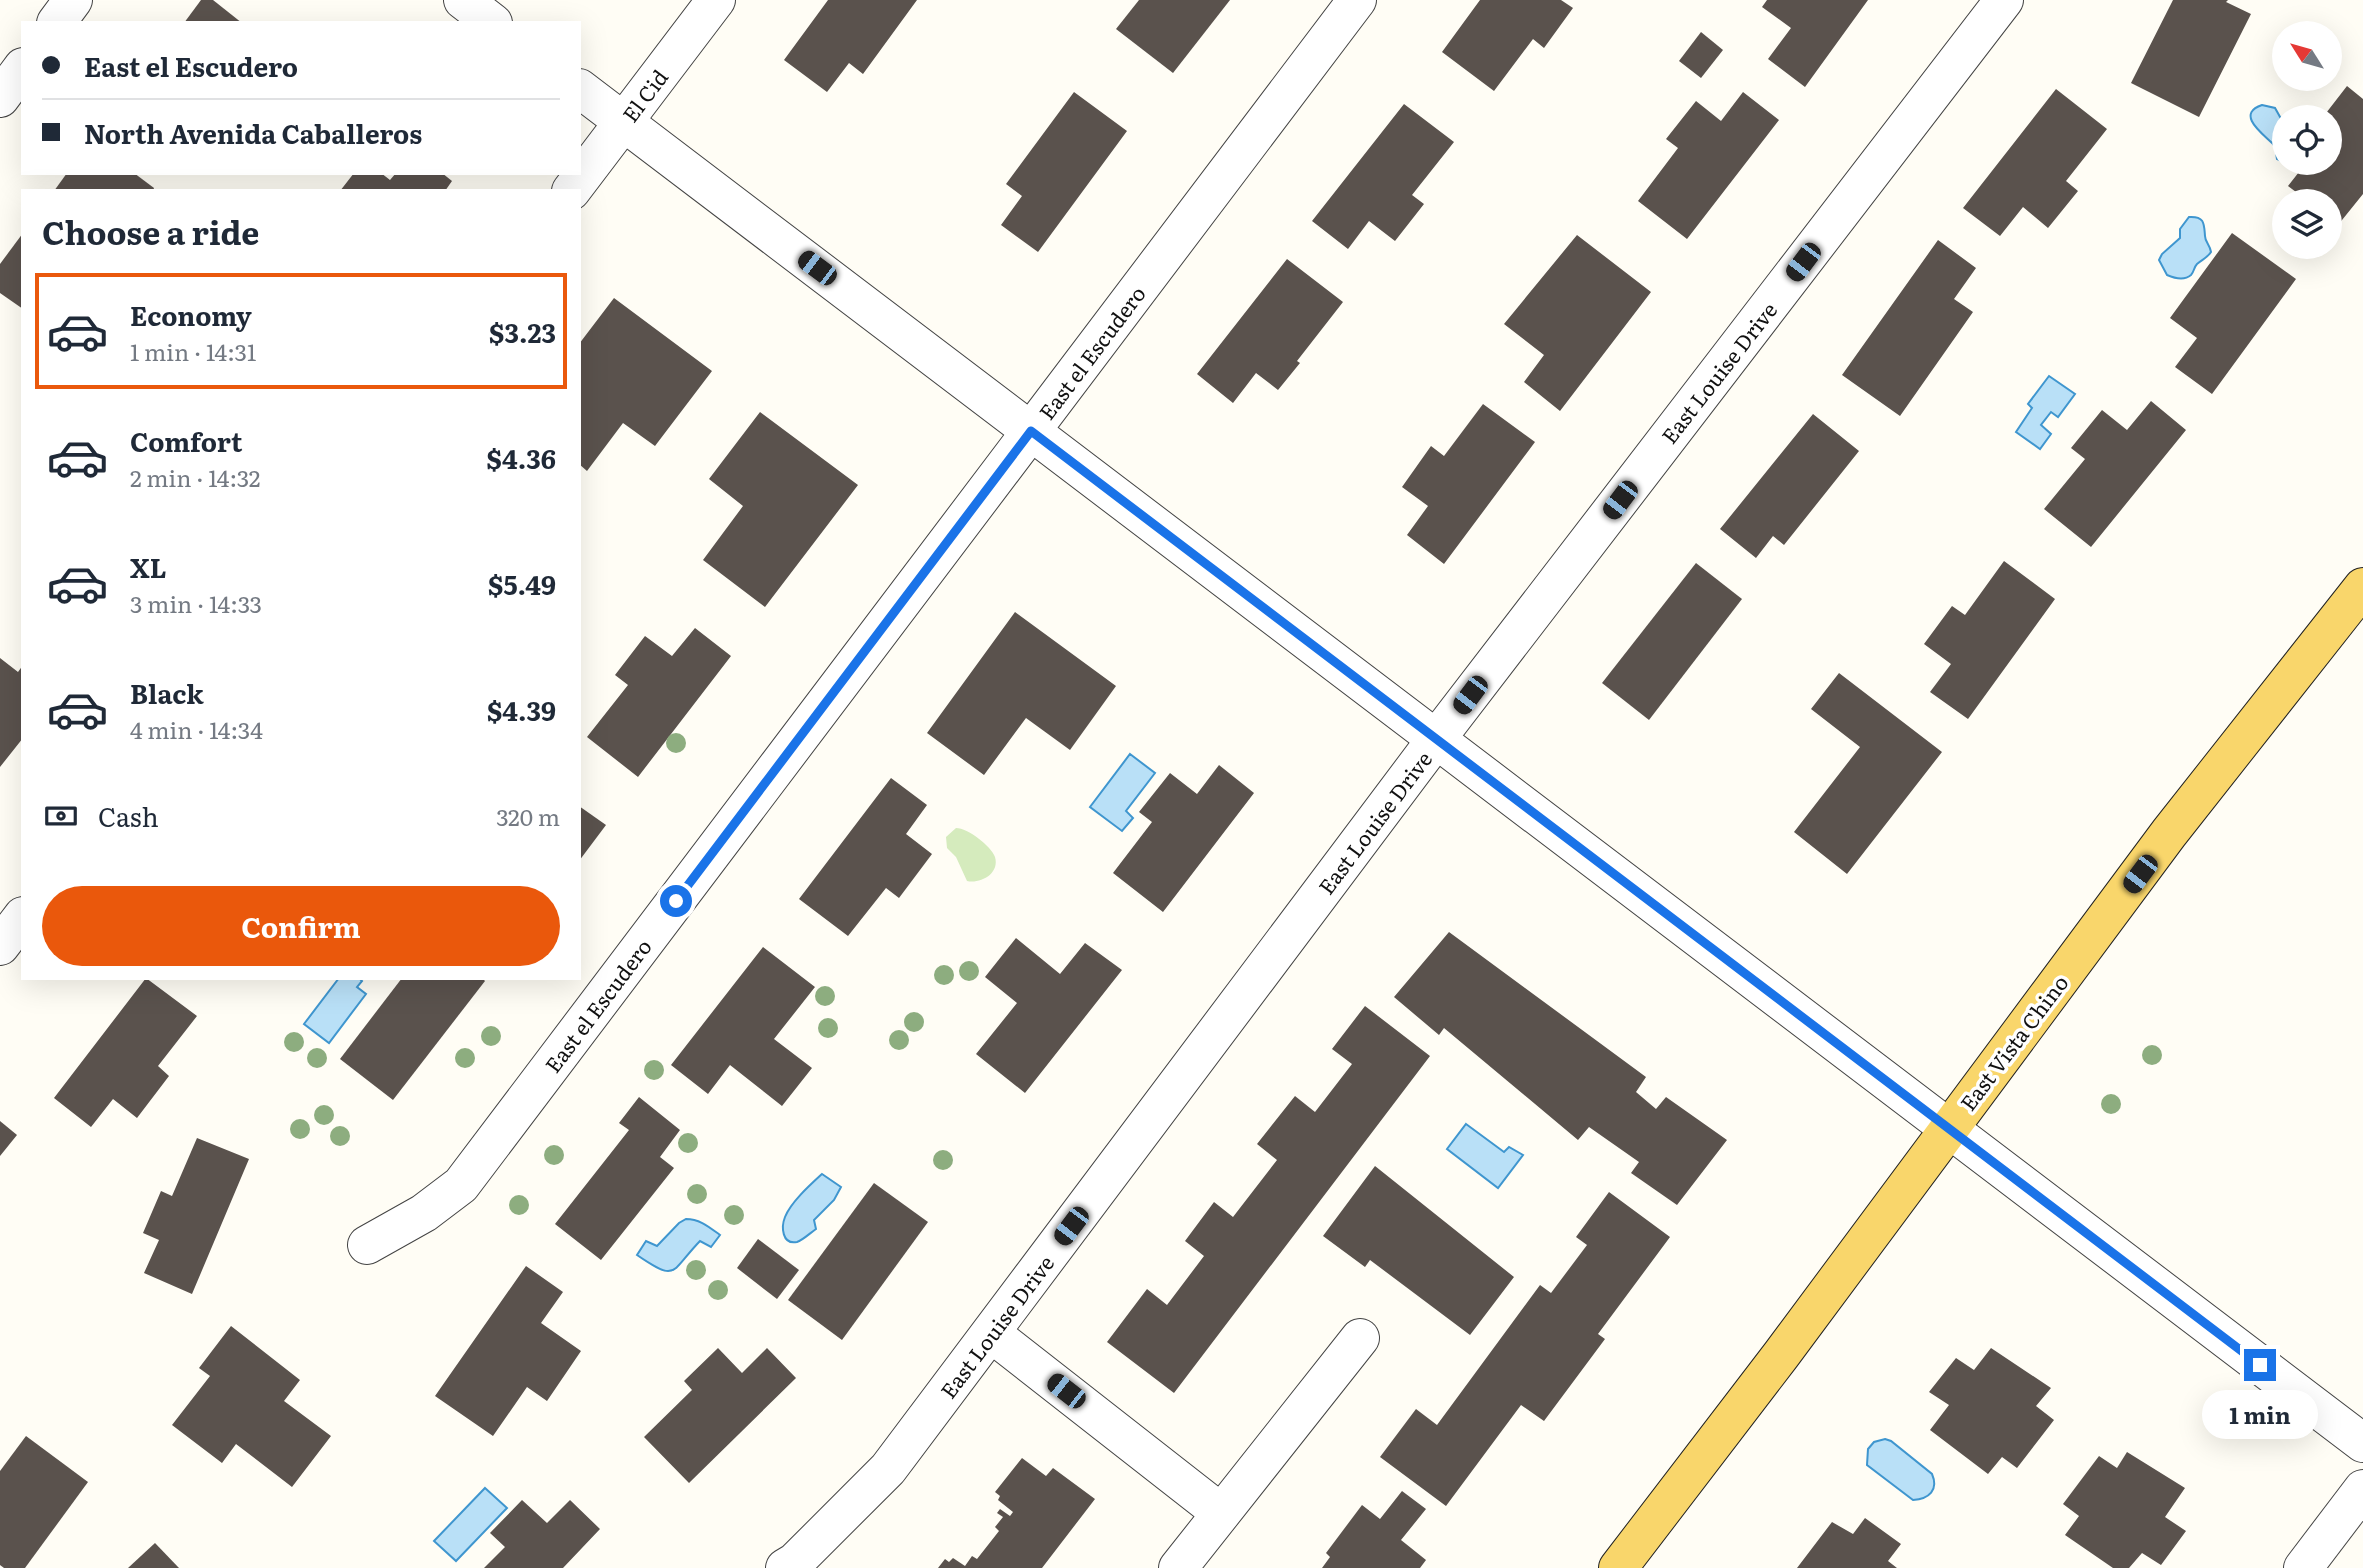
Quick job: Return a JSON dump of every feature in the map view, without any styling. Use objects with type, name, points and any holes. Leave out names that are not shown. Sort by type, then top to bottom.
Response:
[{"type":"main road","name":"East Vista Chino","points":[[1618,1568],[2169,833],[2363,586]]},
{"type":"street","points":[[58,21],[74,0]]},
{"type":"street","points":[[463,0],[490,21]]},
{"type":"street","name":"El Cid","points":[[573,189],[716,0]]},
{"type":"street","name":"East el Escudero","points":[[367,1245],[424,1213],[460,1185],[1357,0]]},
{"type":"street","name":"East Louise Drive","points":[[785,1568],[888,1469],[1437,738],[2004,0]]},
{"type":"street","points":[[0,97],[21,70]]},
{"type":"street","points":[[581,90],[2363,1444]]},
{"type":"street","points":[[0,946],[21,919]]},
{"type":"street","points":[[991,1333],[1222,1513]]},
{"type":"street","points":[[1178,1568],[1360,1338]]},
{"type":"street","points":[[2303,1568],[2363,1489]]},
{"type":"green space","points":[[956,828],[973,834],[993,853],[995,868],[983,879],[967,881],[956,857],[947,848],[946,837]]},
{"type":"water","points":[[2262,105],[2272,107],[2272,143],[2251,119],[2254,109]]},
{"type":"water","points":[[2189,217],[2201,219],[2203,222],[2205,238],[2211,252],[2197,264],[2191,275],[2176,278],[2167,275],[2159,260],[2180,238],[2180,229]]},
{"type":"water","points":[[2049,376],[2075,394],[2058,417],[2051,412],[2041,425],[2051,434],[2040,449],[2016,432],[2032,408],[2028,404]]},
{"type":"water","points":[[1130,754],[1155,773],[1126,811],[1133,818],[1122,831],[1090,807]]},
{"type":"water","points":[[337,980],[362,981],[357,987],[366,994],[329,1043],[304,1024]]},
{"type":"water","points":[[1466,1124],[1504,1152],[1509,1147],[1523,1155],[1498,1188],[1447,1149]]},
{"type":"water","points":[[822,1174],[841,1187],[834,1200],[814,1220],[816,1229],[797,1242],[788,1241],[783,1230],[788,1211]]},
{"type":"water","points":[[686,1219],[700,1222],[720,1235],[711,1247],[700,1241],[673,1270],[660,1269],[637,1255],[646,1241],[657,1246]]},
{"type":"water","points":[[1885,1439],[1932,1474],[1934,1485],[1928,1496],[1913,1500],[1867,1465],[1868,1449],[1874,1442]]},
{"type":"water","points":[[485,1488],[507,1508],[456,1561],[434,1541]]},
{"type":"building","points":[[201,0],[213,0],[239,21],[185,21]]},
{"type":"building","points":[[828,0],[917,0],[863,74],[849,63],[827,92],[784,60]]},
{"type":"building","points":[[1139,0],[1230,0],[1173,73],[1116,29]]},
{"type":"building","points":[[1480,0],[1561,0],[1573,8],[1544,48],[1533,39],[1494,91],[1442,52]]},
{"type":"building","points":[[1767,0],[1868,0],[1805,87],[1768,59],[1791,28],[1762,7]]},
{"type":"building","points":[[2173,0],[2228,0],[2226,2],[2251,14],[2199,117],[2131,83]]},
{"type":"building","points":[[1701,32],[1723,50],[1701,78],[1679,61]]},
{"type":"building","points":[[2347,86],[2363,99],[2363,194],[2342,220],[2342,189],[2292,189],[2288,186],[2297,175],[2342,175],[2342,105],[2332,105]]},
{"type":"building","points":[[2056,89],[2107,129],[2066,181],[2078,191],[2048,228],[2023,207],[2000,236],[1963,208]]},
{"type":"building","points":[[1074,92],[1127,131],[1038,252],[1001,225],[1022,196],[1006,184]]},
{"type":"building","points":[[1743,92],[1779,120],[1687,239],[1638,201],[1678,148],[1666,139],[1696,101],[1721,121]]},
{"type":"building","points":[[1404,104],[1454,142],[1412,195],[1424,204],[1395,241],[1369,221],[1348,249],[1312,221]]},
{"type":"building","points":[[66,175],[137,175],[154,188],[154,189],[55,189]]},
{"type":"building","points":[[352,175],[384,175],[390,180],[394,175],[444,175],[452,181],[446,189],[342,189]]},
{"type":"building","points":[[2232,233],[2296,279],[2212,394],[2175,367],[2197,338],[2170,318]]},
{"type":"building","points":[[1577,235],[1651,292],[1560,411],[1524,382],[1544,355],[1504,324]]},
{"type":"building","points":[[21,236],[21,308],[0,293],[0,264]]},
{"type":"building","points":[[1938,240],[1976,268],[1954,299],[1973,312],[1900,416],[1842,375]]},
{"type":"building","points":[[1287,259],[1343,302],[1278,390],[1256,373],[1233,403],[1197,374]]},
{"type":"building","points":[[614,298],[712,371],[655,446],[623,423],[587,471],[581,466],[581,341]]},
{"type":"building","points":[[2151,401],[2186,430],[2091,547],[2044,509],[2085,459],[2071,448],[2102,410],[2127,430]]},
{"type":"building","points":[[1483,404],[1535,442],[1444,564],[1407,535],[1428,506],[1402,487],[1431,446],[1444,456]]},
{"type":"building","points":[[760,412],[858,485],[765,607],[703,560],[743,506],[709,479]]},
{"type":"building","points":[[1813,414],[1859,451],[1784,545],[1773,536],[1756,558],[1720,529]]},
{"type":"building","points":[[2004,561],[2055,599],[1968,719],[1930,692],[1951,664],[1924,644],[1952,606],[1965,615]]},
{"type":"building","points":[[1696,563],[1742,599],[1649,720],[1602,683]]},
{"type":"building","points":[[1015,612],[1116,686],[1070,750],[1026,718],[984,775],[927,733]]},
{"type":"building","points":[[695,628],[731,656],[638,777],[587,737],[628,685],[615,675],[645,636],[672,656]]},
{"type":"building","points":[[0,658],[18,672],[21,668],[21,741],[0,767]]},
{"type":"building","points":[[1839,673],[1942,752],[1847,874],[1794,832],[1860,747],[1811,709]]},
{"type":"building","points":[[1219,765],[1254,793],[1163,912],[1113,873],[1152,822],[1139,812],[1170,773],[1197,794]]},
{"type":"building","points":[[891,778],[927,805],[906,834],[932,854],[899,898],[886,888],[848,936],[799,899]]},
{"type":"building","points":[[581,807],[606,825],[581,858]]},
{"type":"building","points":[[1449,932],[1646,1077],[1636,1092],[1656,1109],[1666,1097],[1727,1140],[1677,1205],[1631,1173],[1639,1162],[1589,1127],[1578,1140],[1444,1028],[1439,1035],[1394,997]]},
{"type":"building","points":[[1016,938],[1060,974],[1085,943],[1122,970],[1025,1093],[976,1054],[1017,1003],[985,977]]},
{"type":"building","points":[[763,947],[815,987],[774,1039],[812,1068],[782,1106],[730,1065],[708,1094],[671,1065]]},
{"type":"building","points":[[144,980],[149,980],[197,1016],[158,1066],[169,1076],[137,1118],[113,1099],[91,1127],[54,1098]]},
{"type":"building","points":[[400,980],[485,981],[393,1100],[340,1059]]},
{"type":"building","points":[[1365,1006],[1430,1056],[1174,1393],[1107,1342],[1147,1289],[1167,1305],[1204,1256],[1185,1241],[1214,1202],[1233,1217],[1277,1160],[1257,1144],[1295,1096],[1315,1112],[1352,1064],[1332,1049]]},
{"type":"building","points":[[639,1097],[680,1130],[660,1157],[674,1168],[601,1260],[555,1224],[629,1130],[619,1123]]},
{"type":"building","points":[[0,1121],[17,1135],[0,1156]]},
{"type":"building","points":[[197,1138],[249,1159],[192,1294],[144,1273],[159,1240],[143,1233],[161,1191],[172,1196]]},
{"type":"building","points":[[1375,1166],[1514,1277],[1470,1335],[1370,1260],[1365,1267],[1323,1236]]},
{"type":"building","points":[[874,1183],[928,1222],[842,1340],[788,1300]]},
{"type":"building","points":[[1609,1192],[1670,1237],[1598,1334],[1605,1339],[1544,1421],[1521,1405],[1446,1506],[1380,1457],[1416,1409],[1437,1425],[1540,1285],[1551,1293],[1587,1245],[1576,1237]]},
{"type":"building","points":[[758,1239],[799,1270],[777,1299],[737,1268]]},
{"type":"building","points":[[526,1266],[563,1292],[541,1323],[581,1351],[547,1401],[527,1387],[493,1436],[435,1396]]},
{"type":"building","points":[[231,1326],[300,1380],[284,1401],[331,1436],[292,1487],[236,1444],[222,1463],[172,1425],[210,1376],[199,1368]]},
{"type":"building","points":[[718,1348],[742,1373],[767,1348],[796,1378],[689,1483],[644,1437],[692,1390],[684,1381]]},
{"type":"building","points":[[1991,1348],[2051,1388],[2036,1406],[2054,1420],[2017,1468],[2002,1457],[1988,1474],[1930,1430],[1949,1405],[1929,1392],[1956,1358],[1974,1370]]},
{"type":"building","points":[[26,1436],[88,1482],[25,1568],[4,1568],[0,1565],[0,1471]]},
{"type":"building","points":[[2127,1452],[2185,1488],[2165,1517],[2186,1531],[2161,1565],[2142,1553],[2129,1568],[2113,1568],[2065,1535],[2079,1516],[2063,1504],[2099,1456],[2117,1468]]},
{"type":"building","points":[[1022,1458],[1046,1476],[1053,1468],[1095,1499],[1042,1568],[938,1568],[945,1559],[949,1562],[953,1558],[965,1566],[972,1556],[977,1559],[999,1531],[995,1527],[1003,1517],[997,1513],[1000,1509],[1010,1516],[1013,1512],[998,1500],[1000,1496],[995,1492]]},
{"type":"building","points":[[1402,1491],[1426,1509],[1401,1540],[1426,1560],[1420,1568],[1322,1568],[1330,1557],[1326,1553],[1362,1505],[1380,1519]]},
{"type":"building","points":[[522,1500],[547,1523],[570,1500],[600,1529],[563,1568],[484,1568],[505,1547],[490,1533]]},
{"type":"building","points":[[1865,1518],[1901,1544],[1888,1561],[1897,1568],[1797,1568],[1832,1522],[1853,1534]]},
{"type":"building","points":[[155,1543],[179,1568],[128,1568]]},
{"type":"route","points":[[676,901],[1031,431],[2260,1365]]}]
